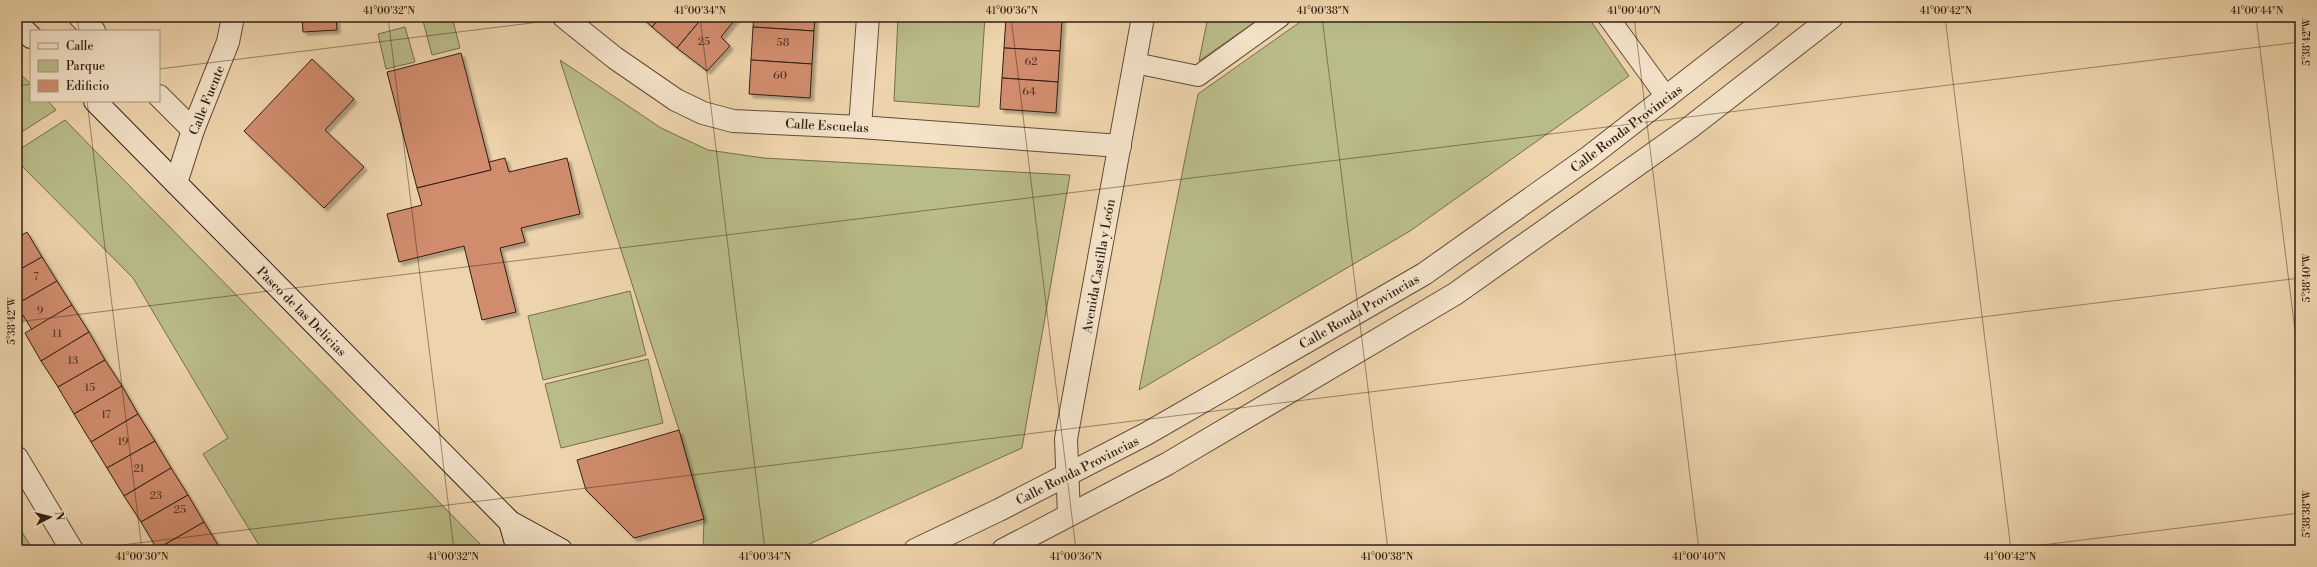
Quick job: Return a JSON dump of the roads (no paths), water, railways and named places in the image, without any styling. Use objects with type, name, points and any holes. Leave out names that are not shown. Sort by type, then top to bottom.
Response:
[{"type":"street","points":[[80,17],[93,30]]},
{"type":"street","name":"Calle Fuente","points":[[176,183],[193,130],[226,49],[234,17]]},
{"type":"street","name":"Calle Escuelas","points":[[564,17],[615,58],[676,100],[703,113],[734,121],[860,127],[1120,146]]},
{"type":"street","points":[[860,127],[868,17]]},
{"type":"street","name":"Avenida Castilla y León","points":[[1069,515],[1066,439],[1143,17]]},
{"type":"street","points":[[1135,63],[1198,76],[1280,17]]},
{"type":"street","points":[[1608,17],[1667,98]]},
{"type":"street","name":"Calle Ronda Provincias","points":[[915,550],[1146,434],[1424,274],[1589,157],[1667,98],[1769,17]]},
{"type":"street","points":[[1003,550],[1167,464],[1455,294],[1670,142],[1832,17]]},
{"type":"street","points":[[17,23],[30,36]]},
{"type":"street","points":[[160,97],[193,130]]},
{"type":"street","name":"Paseo de las Delicias","points":[[96,102],[510,522],[561,550]]},
{"type":"street","points":[[17,458],[72,550]]},
{"type":"street","name":"Paseo de las Delicias","points":[[510,522],[518,550]]}]
